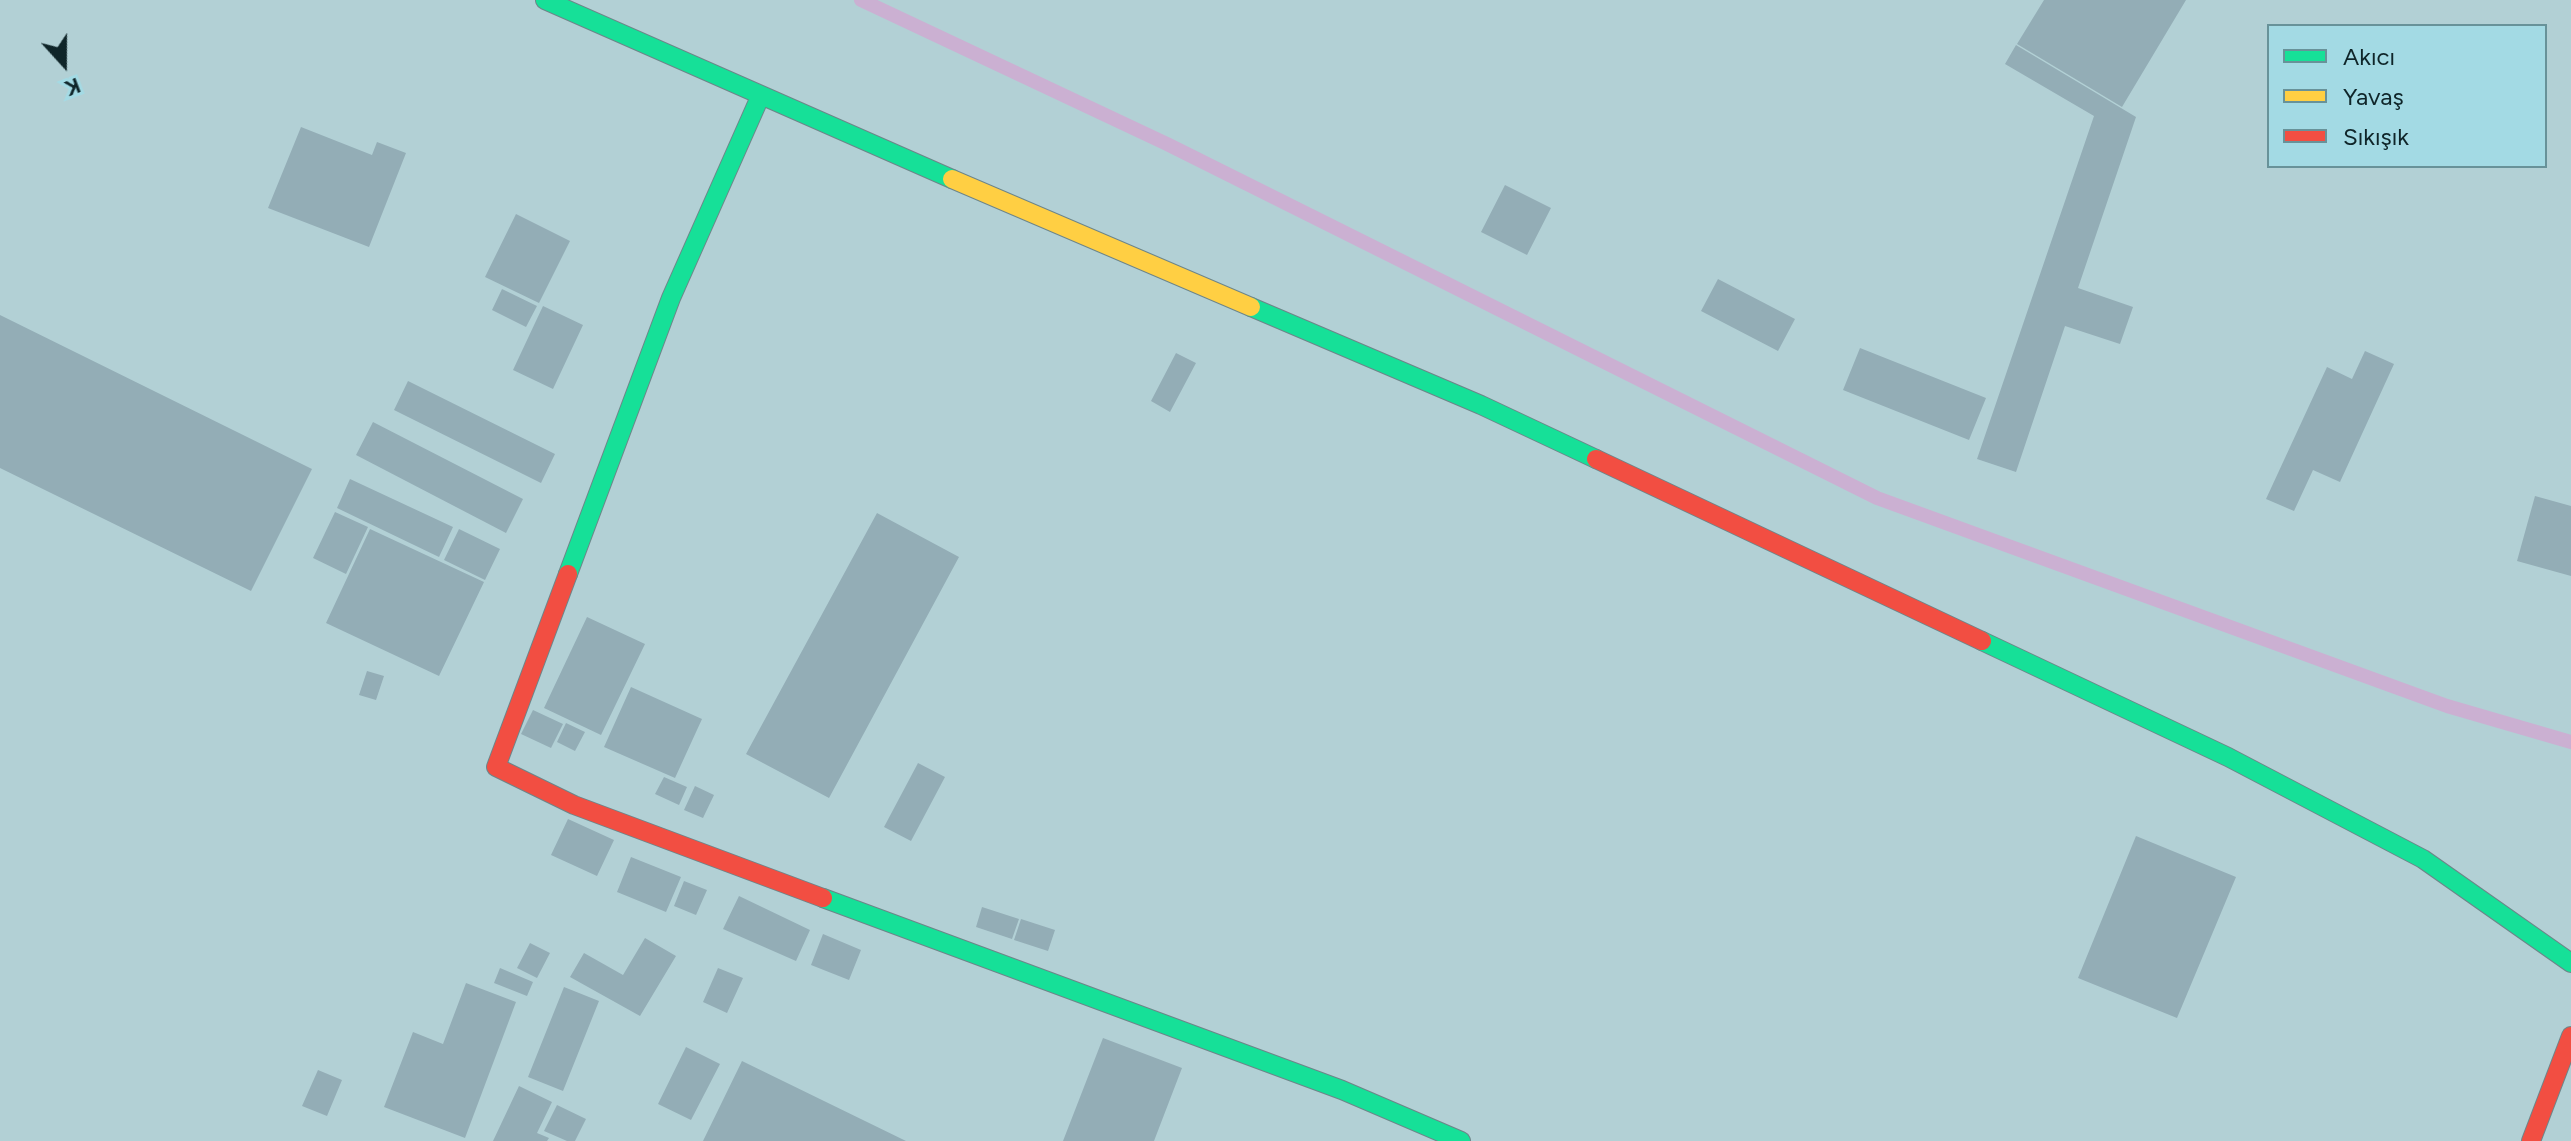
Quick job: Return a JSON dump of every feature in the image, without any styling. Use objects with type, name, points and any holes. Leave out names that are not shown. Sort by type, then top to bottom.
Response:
[{"type":"main road","points":[[545,0],[760,97],[1481,405],[2228,757],[2423,859],[2571,963]]},
{"type":"main road","points":[[760,97],[671,298],[496,767],[574,805],[1342,1090],[1461,1141]]},
{"type":"main road","points":[[2531,1141],[2571,1036]]},
{"type":"building","points":[[2044,0],[2186,0],[2122,107],[2017,44]]},
{"type":"building","points":[[2016,45],[2136,117],[2078,288],[2133,307],[2120,344],[2065,326],[2016,472],[1977,459],[2094,116],[2005,64]]},
{"type":"building","points":[[301,127],[372,155],[377,142],[406,153],[369,247],[268,208]]},
{"type":"building","points":[[1505,185],[1551,208],[1527,255],[1481,232]]},
{"type":"building","points":[[516,214],[570,241],[539,303],[485,277]]},
{"type":"building","points":[[1718,279],[1795,319],[1778,351],[1701,311]]},
{"type":"building","points":[[502,289],[537,306],[526,327],[492,310]]},
{"type":"building","points":[[543,306],[583,325],[553,389],[513,370]]},
{"type":"building","points":[[0,315],[312,469],[251,591],[0,468]]},
{"type":"building","points":[[1860,348],[1986,398],[1969,440],[1843,390]]},
{"type":"building","points":[[2365,351],[2394,364],[2340,482],[2313,470],[2294,511],[2266,499],[2327,367],[2352,379]]},
{"type":"building","points":[[1176,353],[1196,363],[1170,412],[1151,401]]},
{"type":"building","points":[[408,381],[555,454],[541,483],[394,410]]},
{"type":"building","points":[[373,422],[523,499],[506,533],[356,455]]},
{"type":"building","points":[[350,479],[453,527],[439,557],[337,508]]},
{"type":"building","points":[[2535,496],[2571,506],[2571,576],[2517,561]]},
{"type":"building","points":[[335,512],[368,527],[346,574],[313,558]]},
{"type":"building","points":[[877,513],[959,557],[829,798],[746,754]]},
{"type":"building","points":[[370,529],[484,582],[439,676],[326,623]]},
{"type":"building","points":[[459,529],[500,549],[485,580],[444,560]]},
{"type":"building","points":[[587,617],[645,644],[601,735],[544,708]]},
{"type":"building","points":[[367,671],[384,676],[376,700],[359,695]]},
{"type":"building","points":[[631,687],[702,719],[675,778],[604,747]]},
{"type":"building","points":[[533,710],[563,724],[551,748],[521,734]]},
{"type":"building","points":[[566,723],[585,732],[575,751],[557,742]]},
{"type":"building","points":[[918,763],[945,777],[911,841],[884,827]]},
{"type":"building","points":[[664,777],[687,787],[679,805],[655,794]]},
{"type":"building","points":[[695,786],[714,795],[703,818],[684,810]]},
{"type":"building","points":[[568,819],[614,840],[597,876],[551,855]]},
{"type":"building","points":[[2136,836],[2236,877],[2177,1018],[2078,978]]},
{"type":"building","points":[[631,857],[681,877],[666,912],[617,892]]},
{"type":"building","points":[[684,881],[707,890],[696,915],[674,906]]},
{"type":"building","points":[[739,896],[810,930],[796,961],[723,929]]},
{"type":"building","points":[[982,907],[1019,919],[1012,939],[976,927]]},
{"type":"building","points":[[1021,919],[1055,930],[1048,951],[1014,940]]},
{"type":"building","points":[[823,934],[861,950],[849,980],[811,965]]},
{"type":"building","points":[[645,938],[676,956],[640,1016],[570,977],[584,953],[623,975]]},
{"type":"building","points":[[530,943],[550,953],[537,978],[517,968]]},
{"type":"building","points":[[500,968],[533,982],[527,996],[494,983]]},
{"type":"building","points":[[718,968],[743,978],[727,1013],[703,1002]]},
{"type":"building","points":[[466,983],[516,1002],[465,1138],[384,1107],[413,1032],[443,1044]]},
{"type":"building","points":[[564,987],[599,1001],[563,1091],[528,1077]]},
{"type":"building","points":[[1103,1038],[1182,1068],[1154,1141],[1063,1141]]},
{"type":"building","points":[[686,1047],[720,1064],[691,1120],[658,1104]]},
{"type":"building","points":[[742,1061],[906,1141],[703,1141]]},
{"type":"building","points":[[318,1070],[342,1080],[327,1116],[302,1106]]},
{"type":"building","points":[[519,1086],[552,1102],[537,1133],[549,1138],[547,1141],[493,1141]]},
{"type":"building","points":[[557,1105],[586,1119],[575,1141],[567,1141],[544,1131]]},
{"type":"waterway","points":[[861,0],[1167,144],[1877,498],[2447,706],[2571,742]]},
{"type":"traffic: fast","points":[[545,0],[952,179]]},
{"type":"traffic: fast","points":[[568,574],[671,298],[760,97]]},
{"type":"traffic: fast","points":[[1251,307],[1481,405],[1596,459]]},
{"type":"traffic: fast","points":[[1982,641],[2228,757],[2423,859],[2571,963]]},
{"type":"traffic: fast","points":[[823,898],[1342,1090],[1461,1141]]},
{"type":"traffic: slow","points":[[952,179],[1251,307]]},
{"type":"traffic: jam","points":[[1596,459],[1982,641]]},
{"type":"traffic: jam","points":[[568,574],[496,767],[574,805],[823,898]]},
{"type":"traffic: jam","points":[[2531,1141],[2571,1036]]}]
